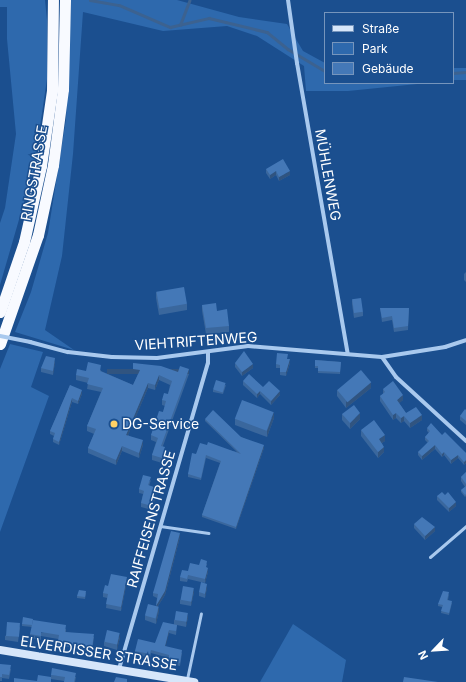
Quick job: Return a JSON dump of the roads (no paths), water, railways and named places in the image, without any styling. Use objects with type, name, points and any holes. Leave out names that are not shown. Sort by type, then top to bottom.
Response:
[{"type":"highway","name":"RINGSTRASSE","points":[[0,312],[24,242],[41,166],[52,91],[52,0]]},
{"type":"highway","name":"RINGSTRASSE","points":[[0,344],[38,235],[51,173],[63,89],[66,16],[65,0]]},
{"type":"main road","name":"ELVERDISSER STRASSE","points":[[0,650],[190,682]]},
{"type":"street","name":"MÜHLENWEG","points":[[288,0],[297,63],[348,354]]},
{"type":"street","name":"VIEHTRIFTENWEG","points":[[0,336],[68,352],[112,357],[157,358],[248,346],[382,357],[445,347],[466,340]]},
{"type":"street","name":"RAIFFEISENSTRASSE","points":[[119,670],[208,363],[208,352]]},
{"type":"street","points":[[382,357],[396,377],[466,441]]},
{"type":"lane","points":[[160,526],[208,533]]},
{"type":"lane","points":[[430,557],[466,526]]},
{"type":"lane","points":[[190,682],[201,613]]},
{"type":"waterway","points":[[90,0],[119,5],[170,27],[209,18],[267,32],[288,49],[324,70]]},
{"type":"waterway","points":[[180,25],[189,1]]},
{"type":"waterway","points":[[454,73],[466,72]]},
{"type":"place","name":"DG-Service","points":[[114,424]]}]
